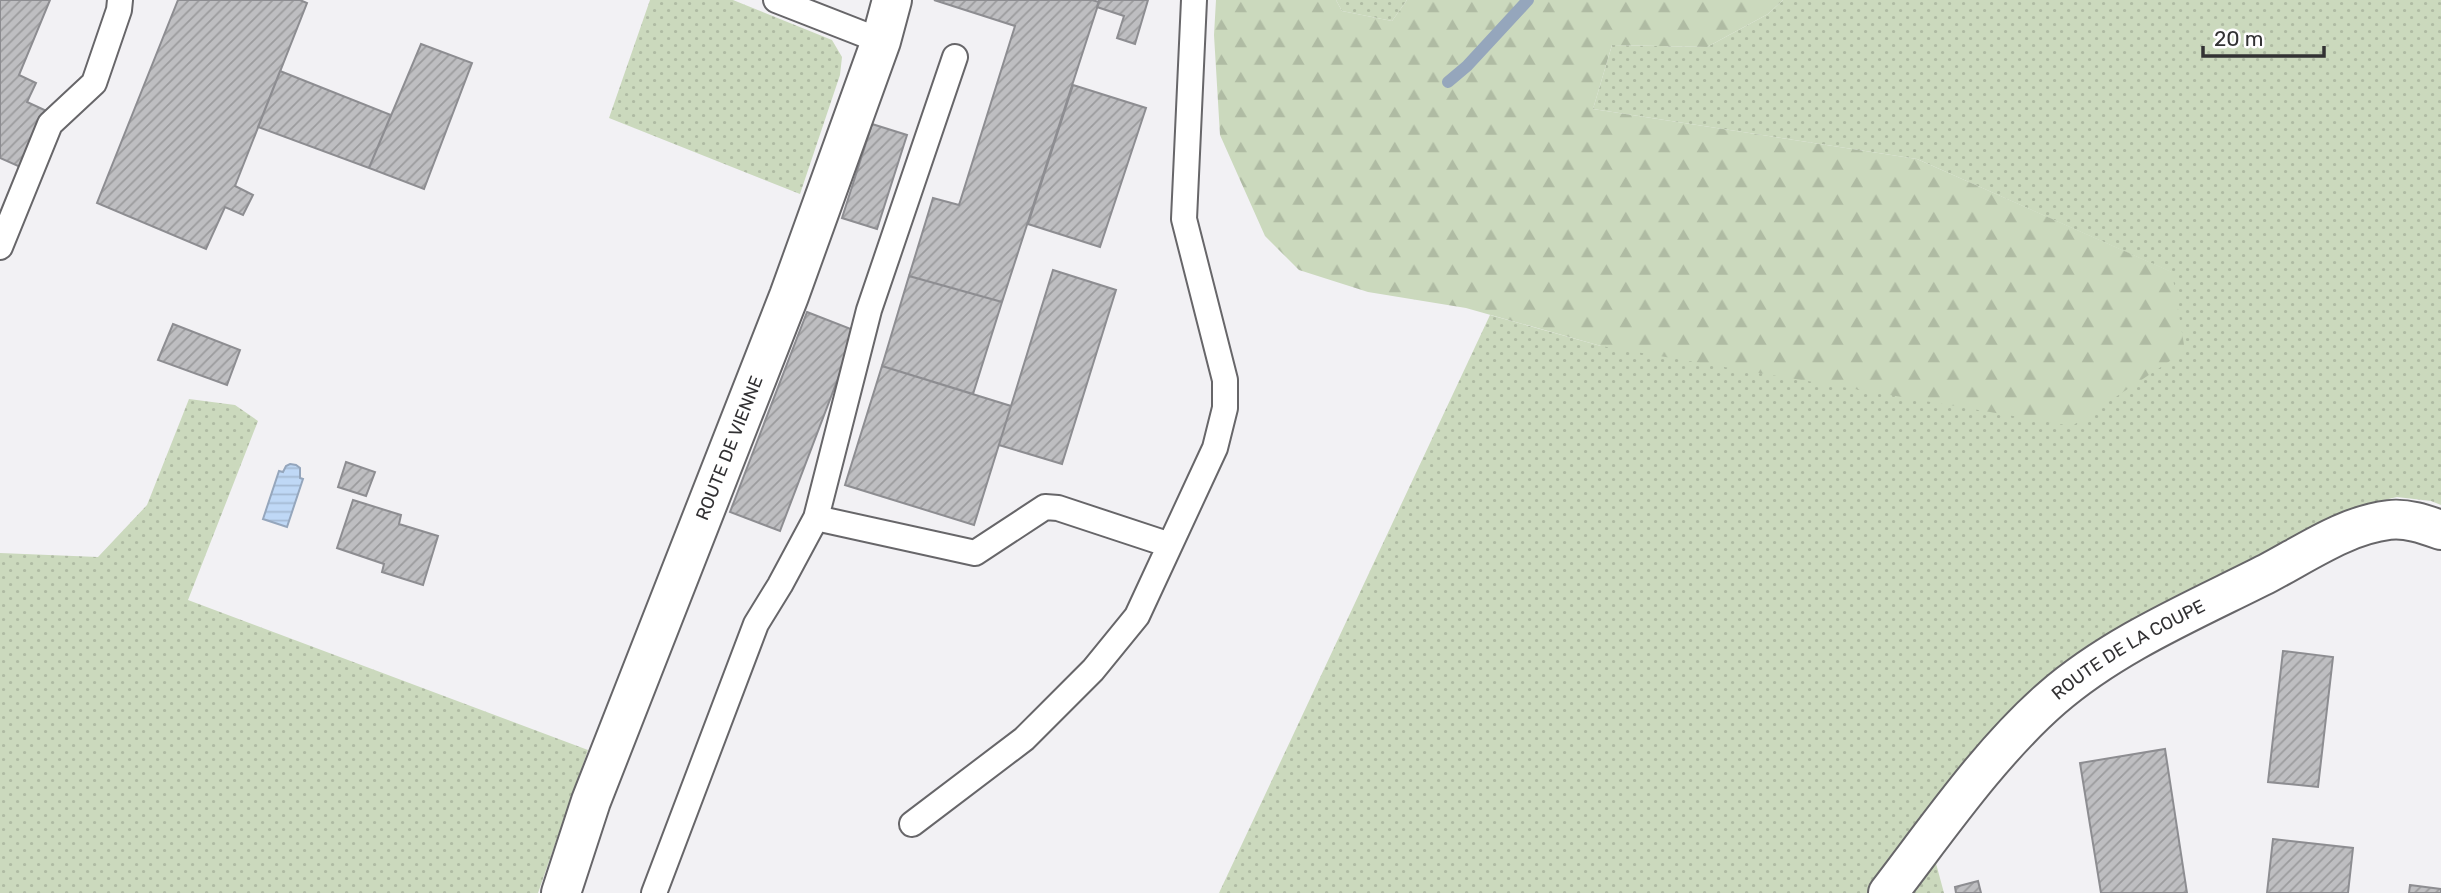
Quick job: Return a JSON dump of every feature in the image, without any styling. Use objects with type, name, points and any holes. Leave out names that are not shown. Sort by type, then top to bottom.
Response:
[{"type":"street","name":"ROUTE DE VIENNE","points":[[561,893],[591,802],[789,296],[881,41],[892,0]]},
{"type":"street","name":"ROUTE DE LA COUPE","points":[[1888,893],[1959,801],[2007,745],[2050,700],[2080,675],[2155,631],[2354,529],[2390,520],[2418,522],[2441,530]]},
{"type":"lane","points":[[0,247],[50,124],[94,83],[120,0]]},
{"type":"lane","points":[[776,0],[881,41]]},
{"type":"lane","points":[[912,824],[1024,740],[1093,670],[1137,616],[1215,448],[1225,408],[1225,380],[1184,219],[1194,0]]},
{"type":"lane","points":[[654,893],[756,624],[817,518],[869,310],[955,57]]},
{"type":"lane","points":[[817,518],[975,553],[1045,507],[1058,508],[1170,545]]},
{"type":"green space","points":[[650,0],[733,0],[832,40],[842,57],[840,75],[800,194],[609,118]]},
{"type":"green space","points":[[1216,0],[1336,0],[1342,11],[1392,21],[1407,0],[1783,0],[1768,14],[1707,47],[1612,45],[1593,109],[1917,159],[2172,272],[2185,351],[2072,426],[1601,346],[1466,308],[1368,292],[1299,270],[1265,236],[1220,135],[1214,35]]},
{"type":"green space","points":[[1336,0],[1407,0],[1392,21],[1342,11]]},
{"type":"green space","points":[[1783,0],[2441,0],[2441,505],[2431,501],[2397,497],[2359,506],[2178,600],[1947,787],[1868,893],[1219,893],[1490,315],[1601,346],[2171,272],[1917,159],[1593,109],[1612,45],[1707,47],[1768,14]]},
{"type":"green space","points":[[189,399],[235,405],[258,421],[188,600],[588,750],[538,893],[0,893],[0,553],[98,557],[147,505]]},
{"type":"green space","points":[[1934,856],[1944,893],[1908,893]]},
{"type":"water","points":[[290,464],[300,468],[300,478],[303,479],[287,527],[263,519],[279,471],[283,472]]},
{"type":"building","points":[[0,0],[50,0],[19,75],[36,83],[27,102],[51,113],[27,170],[0,158]]},
{"type":"building","points":[[178,0],[300,0],[307,3],[235,186],[253,195],[243,215],[225,207],[206,249],[97,203]]},
{"type":"building","points":[[934,0],[1099,2],[1002,302],[909,276],[933,198],[959,205],[1015,26]]},
{"type":"building","points":[[1099,0],[1148,0],[1135,44],[1117,38],[1124,16],[1097,7]]},
{"type":"building","points":[[421,44],[472,63],[424,189],[369,168]]},
{"type":"building","points":[[280,71],[391,115],[369,168],[258,127]]},
{"type":"building","points":[[1073,85],[1146,108],[1100,247],[1028,224]]},
{"type":"building","points":[[872,124],[907,135],[877,229],[842,218]]},
{"type":"building","points":[[1053,270],[1116,290],[1062,464],[999,445]]},
{"type":"building","points":[[909,276],[1002,302],[973,394],[882,366]]},
{"type":"building","points":[[807,312],[856,331],[780,531],[730,512]]},
{"type":"building","points":[[173,324],[240,350],[227,385],[158,360]]},
{"type":"building","points":[[882,366],[1011,406],[974,525],[845,485]]},
{"type":"building","points":[[346,462],[375,472],[366,496],[338,487]]},
{"type":"building","points":[[353,500],[401,515],[399,524],[438,536],[423,585],[382,572],[384,564],[337,548]]},
{"type":"building","points":[[2283,651],[2333,657],[2318,787],[2268,782]]},
{"type":"building","points":[[2165,749],[2187,893],[2101,893],[2080,763]]},
{"type":"building","points":[[2273,839],[2353,848],[2348,893],[2267,893]]},
{"type":"building","points":[[1978,881],[1981,893],[1956,893],[1955,887]]},
{"type":"building","points":[[2410,885],[2441,889],[2441,893],[2409,893]]},
{"type":"waterway","points":[[1448,82],[1467,66],[1528,0]]}]
